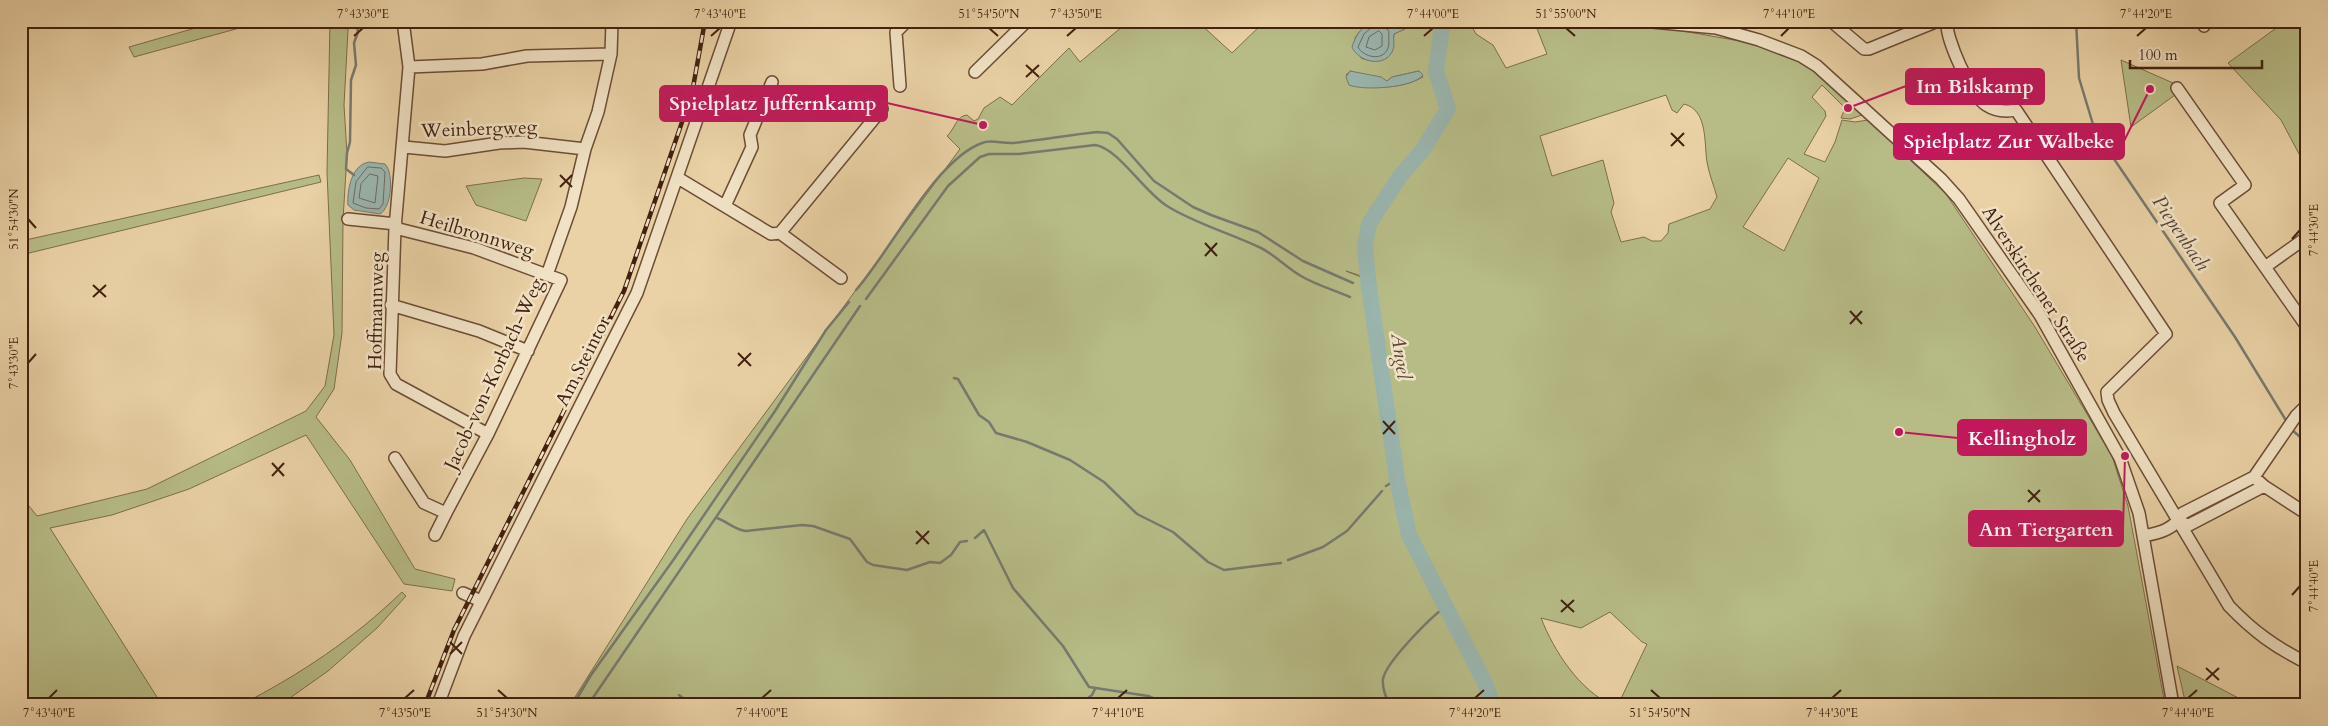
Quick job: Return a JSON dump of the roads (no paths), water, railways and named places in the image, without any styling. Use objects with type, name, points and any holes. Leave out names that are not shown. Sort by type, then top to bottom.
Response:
[{"type":"street","name":"Hoffmannweg","points":[[403,21],[409,68],[391,305],[390,374],[396,384],[488,434]]},
{"type":"street","name":"Jacob-von-Korbach-Weg","points":[[435,535],[488,434],[561,280],[547,275],[571,206],[598,112],[611,54],[612,21]]},
{"type":"street","name":"Am Steintor","points":[[438,705],[450,668],[481,600],[637,293],[731,21]]},
{"type":"street","points":[[900,86],[896,32],[907,21]]},
{"type":"street","points":[[975,72],[1027,21]]},
{"type":"street","name":"Alverskirchener Straße","points":[[1642,21],[1718,25],[1807,59],[1941,179],[1959,199],[2040,315],[2120,458],[2131,484],[2143,536],[2174,705]]},
{"type":"street","points":[[1831,21],[1864,49],[1869,49],[1938,21]]},
{"type":"street","points":[[1947,21],[1946,28],[1961,67],[1977,95],[1984,104],[1993,109],[2007,112],[2016,110],[2166,334],[2107,392],[2108,400],[2114,413],[2229,606],[2252,630],[2274,647],[2307,663]]},
{"type":"street","points":[[409,68],[482,64],[527,56],[611,54]]},
{"type":"street","points":[[725,206],[752,147],[750,135],[772,82]]},
{"type":"street","points":[[2177,88],[2245,184],[2220,203],[2307,327]]},
{"type":"street","points":[[780,233],[882,109]]},
{"type":"street","name":"Weinbergweg","points":[[404,147],[445,151],[499,143],[524,142],[586,149]]},
{"type":"street","points":[[678,178],[771,234],[780,233],[841,278]]},
{"type":"street","points":[[348,219],[396,226]]},
{"type":"street","name":"Heilbronnweg","points":[[396,226],[474,248],[547,275]]},
{"type":"street","points":[[2265,267],[2307,237]]},
{"type":"street","points":[[391,305],[479,331],[528,351]]},
{"type":"street","points":[[2143,536],[2162,532],[2178,522],[2183,512],[2254,477],[2276,443],[2296,416],[2307,405]]},
{"type":"street","points":[[2093,408],[2114,413]]},
{"type":"street","points":[[395,458],[424,503],[446,513]]},
{"type":"street","points":[[2254,477],[2264,486],[2307,514]]},
{"type":"street","points":[[2178,522],[2189,525],[2264,486]]},
{"type":"street","points":[[463,594],[481,600]]},
{"type":"water","points":[[1377,21],[1389,25],[1394,21],[1413,21],[1405,29],[1394,34],[1394,48],[1390,56],[1379,61],[1366,60],[1360,57],[1352,47],[1361,30],[1368,24]]},
{"type":"water","points":[[1350,71],[1381,77],[1387,81],[1392,77],[1419,71],[1423,75],[1409,83],[1388,87],[1365,88],[1349,85],[1346,77]]},
{"type":"water","points":[[369,162],[385,164],[390,175],[389,197],[384,210],[380,214],[354,210],[348,205],[351,179],[358,168]]},
{"type":"waterway","points":[[354,175],[346,169],[350,142],[351,80],[356,65],[354,43],[358,32],[356,21]]},
{"type":"waterway","name":"Angel","points":[[1446,21],[1442,26],[1436,71],[1448,109],[1422,151],[1400,176],[1369,224],[1365,246],[1368,280],[1397,479],[1409,535],[1485,683],[1493,705]]},
{"type":"waterway","name":"Piepenbach","points":[[2076,21],[2079,78],[2095,131],[2235,337],[2287,422]]},
{"type":"waterway","points":[[856,290],[930,187],[964,153],[986,142],[1013,143],[1097,132],[1108,133],[1117,139],[1154,181],[1193,207],[1258,232],[1303,261],[1353,283]]},
{"type":"waterway","points":[[866,299],[948,186],[980,157],[989,154],[1019,154],[1095,145],[1113,154],[1149,191],[1167,206],[1190,218],[1261,248],[1296,273],[1319,285],[1350,297]]},
{"type":"waterway","name":"Angel","points":[[1363,287],[1369,288]]},
{"type":"waterway","points":[[573,705],[591,675],[674,559],[775,411],[826,330],[849,302]]},
{"type":"waterway","name":"Angel","points":[[1365,305],[1372,306]]},
{"type":"waterway","points":[[588,705],[860,306]]},
{"type":"waterway","points":[[954,378],[958,379],[979,415],[989,422],[996,433],[1027,442],[1070,460],[1104,482],[1137,514],[1173,532],[1208,562],[1224,570],[1281,563]]},
{"type":"waterway","name":"Piepenbach","points":[[2291,429],[2307,443]]},
{"type":"waterway","points":[[1386,486],[1397,479]]},
{"type":"waterway","points":[[1288,560],[1323,547],[1347,531],[1382,491]]},
{"type":"waterway","points":[[717,518],[746,531],[802,525],[813,526],[850,539],[867,562],[873,565],[907,570],[930,562],[940,563],[951,555],[960,542],[967,541]]},
{"type":"waterway","points":[[975,538],[984,530],[1013,588],[1063,646],[1089,687],[1148,696],[1170,705]]},
{"type":"waterway","points":[[1390,705],[1383,686],[1386,671],[1400,652],[1429,620],[1445,607]]},
{"type":"waterway","points":[[1079,705],[1092,695],[1095,689]]},
{"type":"waterway","points":[[679,695],[692,705]]},
{"type":"railway","points":[[425,705],[454,630],[624,291],[692,93],[705,21]]},
{"type":"place","name":"Spielplatz Zur Walbeke","points":[[2150,89]]},
{"type":"place","name":"Im Bilskamp","points":[[1848,108]]},
{"type":"place","name":"Spielplatz Juffernkamp","points":[[983,125]]},
{"type":"place","name":"Kellingholz","points":[[1899,432]]},
{"type":"place","name":"Am Tiergarten","points":[[2125,456]]}]
